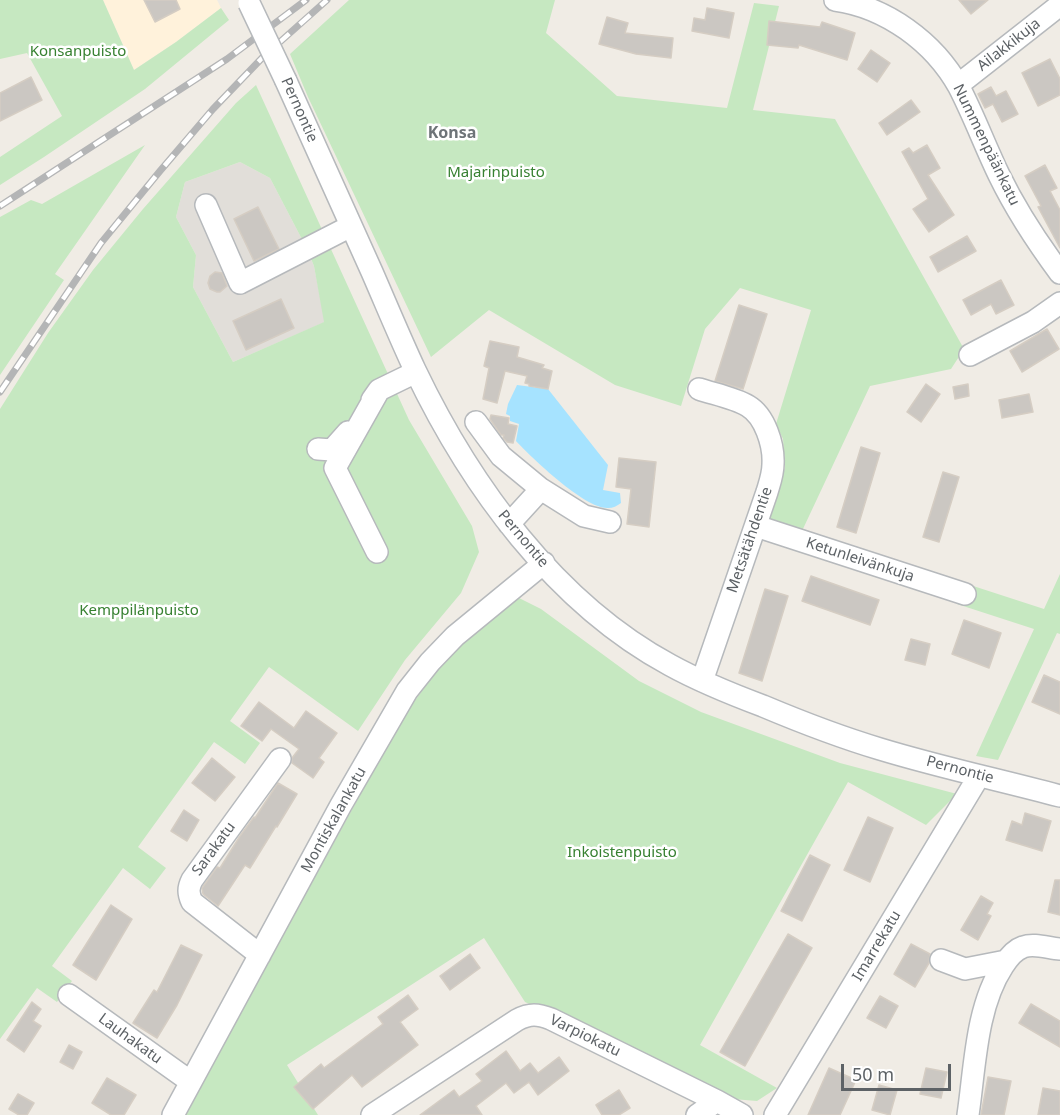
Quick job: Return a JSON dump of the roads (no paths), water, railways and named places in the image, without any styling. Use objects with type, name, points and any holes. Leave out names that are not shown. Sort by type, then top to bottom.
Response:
[{"type":"street","name":"Nummenpäänkatu","points":[[835,0],[864,3],[915,34],[938,59],[958,85],[998,174],[1017,210],[1060,273]]},
{"type":"street","name":"Pernontie","points":[[248,2],[286,81],[416,372],[466,463],[509,524],[566,586],[594,613],[626,637],[668,664],[702,681],[784,715],[878,748],[979,776],[1060,795]]},
{"type":"street","name":"Ailakkikuja","points":[[958,85],[1060,5]]},
{"type":"street","points":[[206,205],[240,283],[351,226]]},
{"type":"street","points":[[970,355],[1033,322],[1060,303]]},
{"type":"street","points":[[318,449],[332,450],[379,390],[416,372]]},
{"type":"street","name":"Metsätähdentie","points":[[699,389],[745,404],[755,411],[766,428],[774,461],[772,477],[756,526],[702,681]]},
{"type":"street","points":[[378,552],[335,468],[379,390]]},
{"type":"street","points":[[476,422],[501,456],[541,489],[584,516],[610,522]]},
{"type":"street","points":[[509,524],[541,489]]},
{"type":"street","name":"Ketunleivänkuja","points":[[756,526],[965,594]]},
{"type":"street","name":"Montiskalankatu","points":[[173,1115],[341,805],[407,691],[454,636],[544,563]]},
{"type":"street","name":"Sarakatu","points":[[260,955],[192,902],[188,887],[279,759]]},
{"type":"street","name":"Imarrekatu","points":[[775,1115],[979,776]]},
{"type":"street","points":[[968,1115],[983,1011],[995,977],[1013,952],[1021,947],[1030,945],[1060,949]]},
{"type":"street","points":[[941,960],[965,969],[1006,961]]},
{"type":"street","name":"Lauhakatu","points":[[69,995],[190,1083]]},
{"type":"street","name":"Varpiokatu","points":[[372,1115],[525,1015],[536,1014],[742,1115]]},
{"type":"street","points":[[698,1115],[717,1101]]},
{"type":"water","points":[[517,385],[548,389],[608,465],[603,490],[620,493],[621,503],[608,508],[586,500],[559,481],[516,441],[519,424],[510,421],[510,416],[506,414]]},
{"type":"railway","points":[[0,206],[227,59],[306,0]]},
{"type":"railway","points":[[0,392],[101,243],[160,171],[213,109],[263,57],[327,0]]},
{"type":"district","name":"Konsa","points":[[452,133]]},
{"type":"park label","name":"Konsanpuisto","points":[[78,52]]},
{"type":"park label","name":"Majarinpuisto","points":[[496,173]]},
{"type":"park label","name":"Kemppilänpuisto","points":[[139,611]]},
{"type":"park label","name":"Inkoistenpuisto","points":[[622,853]]}]
